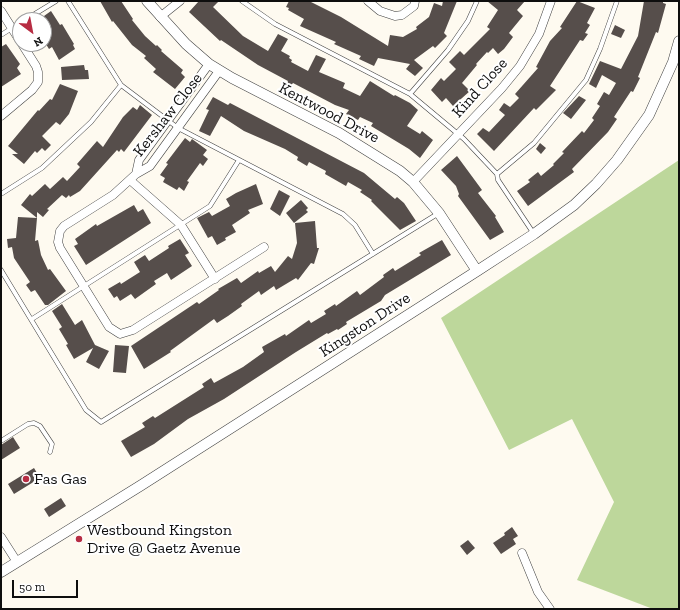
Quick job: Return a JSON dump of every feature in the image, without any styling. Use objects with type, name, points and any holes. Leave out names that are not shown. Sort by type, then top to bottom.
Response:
[{"type":"street","name":"Kentwood Drive","points":[[147,1],[186,44],[219,71],[346,137],[392,165],[413,182],[440,213],[477,271]]},
{"type":"street","points":[[160,17],[180,1]]},
{"type":"street","points":[[368,1],[380,11],[395,16],[402,15],[414,6],[415,1]]},
{"type":"street","name":"Kind Close","points":[[413,182],[502,88],[520,66],[539,34],[551,1]]},
{"type":"street","points":[[1,11],[12,28]]},
{"type":"street","name":"Kingston Drive","points":[[1,572],[140,486],[477,271],[534,234],[574,205],[596,184],[634,138],[649,115],[673,62],[679,41]]},
{"type":"street","points":[[1,116],[32,90],[38,82],[39,76],[36,66],[27,52]]},
{"type":"street","name":"Kershaw Close","points":[[136,174],[139,160],[209,64]]},
{"type":"street","name":"Kershaw Close","points":[[215,279],[127,333],[120,334],[109,327],[60,248],[58,236],[64,226],[113,195],[136,174],[150,166],[219,71]]},
{"type":"street","points":[[130,180],[181,225],[215,279],[264,247]]},
{"type":"street","points":[[1,538],[17,562]]},
{"type":"street","points":[[522,553],[538,592],[550,609]]},
{"type":"lane","points":[[38,12],[56,1]]},
{"type":"lane","points":[[68,1],[121,85],[178,128],[343,214],[355,225],[373,254]]},
{"type":"lane","points":[[242,1],[275,24],[410,94],[458,134],[497,174],[498,180],[534,234]]},
{"type":"lane","points":[[410,94],[448,50],[468,21],[477,1]]},
{"type":"lane","points":[[497,174],[534,143],[586,80],[600,49],[617,1]]},
{"type":"lane","points":[[1,35],[12,28]]},
{"type":"lane","points":[[1,194],[42,168],[91,122],[121,85]]},
{"type":"lane","points":[[32,319],[210,206],[239,160]]},
{"type":"lane","points":[[1,270],[86,410],[101,422],[440,213]]},
{"type":"lane","points":[[1,440],[28,424],[34,423],[40,426],[52,444],[50,452]]},
{"type":"green space","points":[[679,160],[679,609],[653,609],[577,580],[614,502],[572,419],[509,450],[441,318]]},
{"type":"building","points":[[100,1],[121,1],[133,19],[132,20],[145,36],[156,46],[157,45],[162,50],[161,51],[183,70],[181,73],[185,77],[175,89],[153,72],[156,69],[144,58],[146,56],[132,45],[113,21],[112,22]]},
{"type":"building","points":[[199,1],[219,1],[213,7],[243,36],[268,51],[278,34],[288,39],[281,51],[290,56],[289,58],[292,60],[291,62],[308,71],[316,55],[326,59],[319,72],[345,83],[343,88],[360,96],[370,81],[394,96],[395,95],[410,103],[418,110],[407,126],[420,134],[422,131],[433,140],[420,158],[409,149],[371,126],[373,123],[360,117],[358,120],[346,114],[349,110],[335,105],[293,83],[284,94],[283,93],[288,81],[258,65],[221,40],[220,41],[189,12]]},
{"type":"building","points":[[289,1],[309,1],[341,17],[388,46],[390,35],[403,37],[417,29],[416,27],[429,17],[434,3],[442,6],[443,1],[457,1],[444,33],[447,36],[435,48],[433,46],[414,60],[423,68],[415,76],[406,69],[410,64],[378,58],[374,66],[359,59],[361,56],[334,44],[336,42],[300,26],[304,19],[288,10],[289,8],[286,7]]},
{"type":"building","points":[[487,1],[525,1],[517,10],[523,16],[509,33],[513,37],[504,49],[498,54],[493,48],[488,53],[487,52],[462,83],[470,91],[453,106],[446,98],[442,102],[431,90],[441,78],[444,81],[456,69],[449,62],[460,51],[464,55],[490,29],[487,27],[498,10]]},
{"type":"building","points":[[577,1],[595,8],[587,23],[590,25],[585,33],[588,34],[583,41],[580,40],[550,86],[556,90],[536,110],[534,108],[494,151],[477,134],[483,128],[489,132],[505,115],[499,110],[504,103],[510,107],[519,98],[515,94],[538,68],[536,67],[550,41],[562,28],[560,27]]},
{"type":"building","points":[[644,1],[663,1],[663,3],[666,4],[658,33],[656,32],[638,77],[640,78],[633,92],[631,91],[614,117],[617,119],[608,132],[572,169],[574,172],[528,206],[517,191],[530,182],[528,180],[538,172],[541,176],[554,165],[553,164],[564,153],[562,152],[582,131],[584,133],[594,120],[592,118],[600,106],[597,104],[604,92],[609,95],[616,83],[602,75],[596,88],[589,84],[600,61],[621,69],[638,36]]},
{"type":"building","points":[[52,13],[60,25],[62,24],[74,44],[75,49],[59,60],[52,47]]},
{"type":"building","points":[[615,25],[625,30],[621,38],[611,34]]},
{"type":"building","points":[[6,44],[20,64],[17,68],[21,74],[1,87],[1,47]]},
{"type":"building","points":[[84,65],[85,70],[88,70],[89,79],[62,80],[61,67]]},
{"type":"building","points":[[60,84],[78,91],[69,114],[60,125],[56,122],[42,136],[51,145],[45,151],[42,148],[37,153],[35,151],[24,164],[12,154],[18,154],[8,146],[38,110],[39,111],[50,99],[52,100]]},
{"type":"building","points":[[579,96],[586,100],[571,119],[563,113]]},
{"type":"building","points":[[213,97],[228,105],[230,103],[364,173],[395,199],[397,197],[404,203],[416,221],[400,230],[371,201],[372,200],[360,192],[362,190],[348,182],[346,186],[325,174],[326,171],[309,162],[307,166],[297,160],[298,157],[285,149],[244,131],[221,116],[210,136],[199,131],[209,110],[206,109]]},
{"type":"building","points":[[140,105],[152,115],[124,152],[121,149],[119,152],[117,150],[80,191],[70,197],[69,195],[66,198],[62,195],[47,209],[49,210],[43,217],[37,212],[37,218],[21,205],[30,194],[32,196],[45,184],[50,189],[63,177],[67,181],[80,167],[77,164],[97,141],[103,147],[123,117],[133,107],[137,110]]},
{"type":"building","points":[[185,138],[190,142],[192,139],[207,150],[203,155],[208,159],[203,166],[200,163],[187,181],[189,182],[184,191],[179,187],[177,190],[163,182],[165,178],[160,175],[168,164],[166,163]]},
{"type":"building","points":[[540,143],[546,148],[541,154],[536,149]]},
{"type":"building","points":[[457,156],[482,190],[478,193],[496,216],[495,217],[504,232],[490,240],[458,196],[459,194],[456,186],[441,170]]},
{"type":"building","points":[[256,184],[263,204],[248,210],[250,213],[232,225],[236,232],[225,238],[226,240],[217,245],[212,236],[208,238],[197,218],[209,212],[212,216],[230,206],[226,199]]},
{"type":"building","points":[[279,190],[290,196],[280,216],[270,209]]},
{"type":"building","points":[[301,200],[308,208],[306,210],[308,212],[294,223],[286,213]]},
{"type":"building","points":[[134,205],[138,212],[143,209],[151,223],[86,265],[74,246],[78,244],[75,239],[96,224],[97,226]]},
{"type":"building","points":[[18,217],[37,218],[35,241],[38,240],[41,255],[48,270],[50,269],[66,291],[48,305],[45,305],[35,290],[31,292],[26,285],[30,282],[14,258],[12,247],[8,248],[7,239],[16,238]]},
{"type":"building","points":[[315,221],[317,248],[319,248],[314,264],[311,263],[298,280],[296,278],[276,290],[274,286],[261,295],[259,291],[228,316],[217,323],[214,319],[170,351],[171,352],[144,369],[131,346],[197,302],[199,304],[219,290],[218,289],[237,278],[241,283],[258,271],[259,273],[271,266],[275,272],[288,256],[292,259],[297,243],[295,223]]},
{"type":"building","points":[[180,239],[189,253],[185,255],[192,266],[171,280],[167,273],[154,281],[156,284],[135,299],[131,294],[120,301],[117,296],[114,298],[108,289],[120,282],[121,284],[140,272],[134,262],[145,255],[149,261],[169,248],[168,246]]},
{"type":"building","points":[[442,240],[451,255],[385,295],[381,301],[346,322],[347,324],[338,330],[337,329],[328,334],[327,333],[296,352],[224,399],[188,419],[154,444],[131,457],[121,441],[145,427],[142,423],[153,416],[155,418],[204,387],[202,384],[211,378],[214,383],[243,367],[264,352],[262,347],[285,334],[286,336],[309,320],[311,323],[326,314],[324,311],[335,304],[336,306],[357,291],[360,295],[384,277],[383,275],[393,268],[395,271],[421,255],[419,253]]},
{"type":"building","points":[[62,304],[75,325],[82,320],[95,345],[109,351],[99,369],[86,362],[93,348],[74,359],[66,345],[68,344],[59,329],[62,327],[52,311]]},
{"type":"building","points":[[115,345],[129,346],[126,373],[113,372]]},
{"type":"building","points":[[13,437],[20,448],[1,460],[1,445]]},
{"type":"building","points":[[34,468],[40,478],[14,494],[8,484]]},
{"type":"building","points":[[61,498],[66,506],[49,517],[44,509]]},
{"type":"building","points":[[512,527],[518,536],[513,539],[516,544],[501,554],[493,543],[505,535],[504,533]]},
{"type":"building","points":[[468,540],[475,548],[467,555],[460,546]]},
{"type":"place","name":"Fas Gas","points":[[26,479]]},
{"type":"place","name":"Westbound Kingston Drive @ Gaetz Avenue","points":[[79,539]]}]
